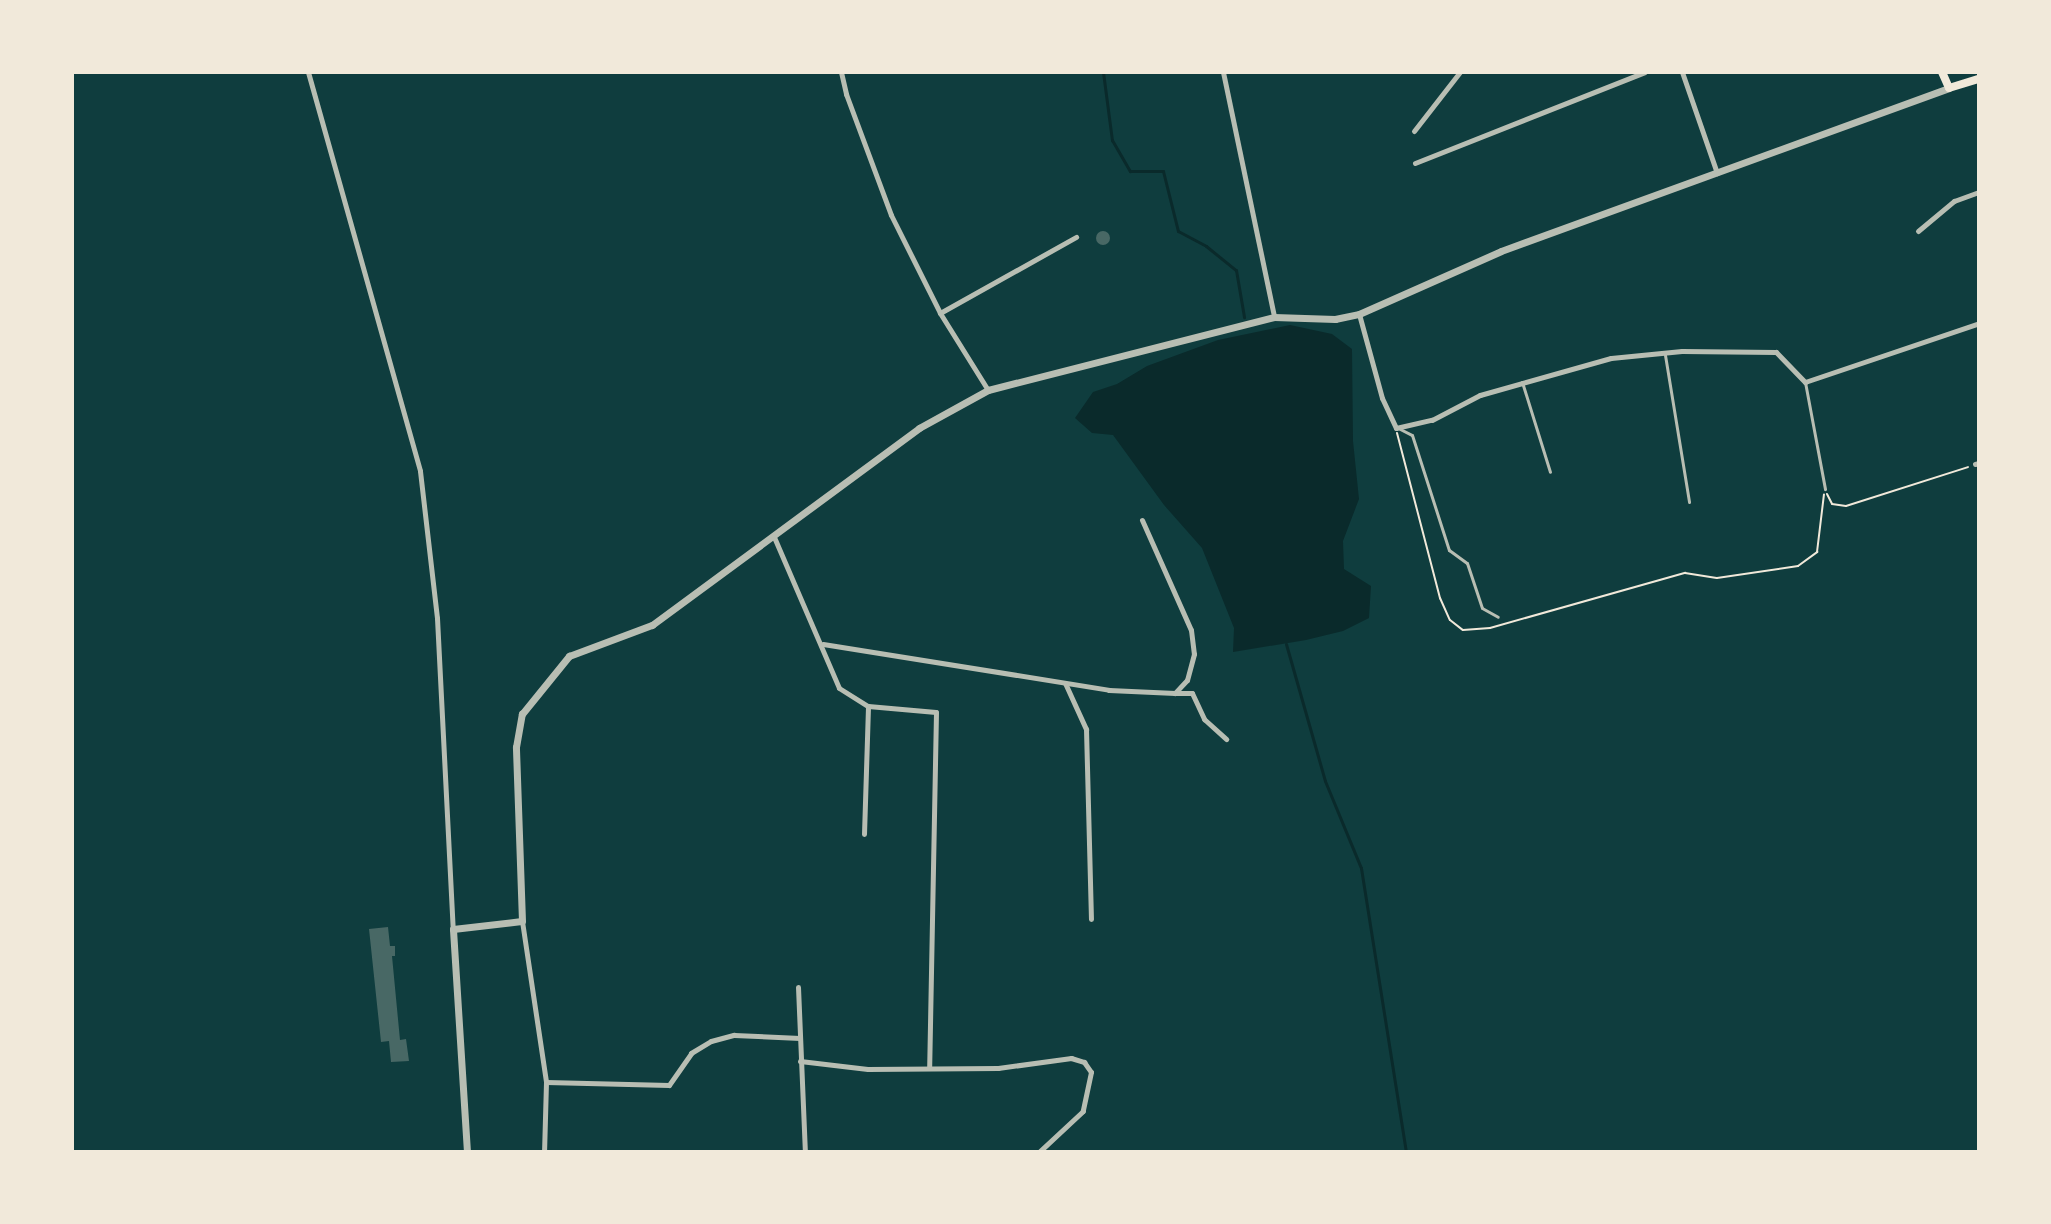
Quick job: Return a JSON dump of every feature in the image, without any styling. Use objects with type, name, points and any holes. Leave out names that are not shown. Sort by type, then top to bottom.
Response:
[{"type":"main road","points":[[1942,72],[1949,88],[1979,79]]},
{"type":"street","points":[[308,72],[420,471],[437,618],[467,1152]]},
{"type":"street","points":[[841,72],[846,94],[891,215],[940,313],[988,390]]},
{"type":"street","points":[[1223,72],[1274,317]]},
{"type":"street","points":[[1414,131],[1460,72]]},
{"type":"street","points":[[1415,163],[1645,72]]},
{"type":"street","points":[[1682,72],[1717,174]]},
{"type":"street","points":[[544,1152],[546,1082],[522,921],[516,747],[522,714],[569,656],[652,625],[919,428],[988,390],[1274,317],[1335,319],[1359,314],[1501,251],[1949,88]]},
{"type":"street","points":[[1918,231],[1954,201],[1979,192]]},
{"type":"street","points":[[940,313],[1076,237]]},
{"type":"street","points":[[1359,314],[1382,398],[1396,428],[1432,420],[1480,395],[1611,358],[1742,349],[1776,352],[1805,382],[1979,323]]},
{"type":"street","points":[[1142,520],[1191,630],[1194,654],[1187,680],[1175,693]]},
{"type":"street","points":[[774,537],[823,644],[839,688],[868,706],[936,712],[929,1068]]},
{"type":"street","points":[[823,644],[1109,690],[1192,693],[1204,719],[1226,739]]},
{"type":"street","points":[[1065,682],[1086,729],[1091,919]]},
{"type":"street","points":[[864,834],[868,706]]},
{"type":"street","points":[[453,929],[522,921]]},
{"type":"street","points":[[798,987],[805,1152]]},
{"type":"street","points":[[546,1082],[669,1085],[691,1053],[711,1041],[734,1035],[800,1038]]},
{"type":"street","points":[[800,1061],[868,1069],[998,1068],[1071,1058],[1084,1062],[1091,1072],[1083,1111],[1039,1152]]},
{"type":"lane","points":[[1665,355],[1689,502]]},
{"type":"lane","points":[[1522,382],[1550,472]]},
{"type":"lane","points":[[1805,382],[1825,489]]},
{"type":"lane","points":[[1396,428],[1412,435],[1449,550],[1467,563],[1482,608],[1498,617]]},
{"type":"path","points":[[1396,428],[1440,598],[1450,620],[1463,630],[1490,628],[1685,573],[1717,578],[1798,566],[1817,552],[1825,489]]},
{"type":"path","points":[[1825,489],[1832,504],[1846,506],[1897,488],[1952,476],[1977,463]]},
{"type":"water","points":[[1290,325],[1332,334],[1352,349],[1353,441],[1359,499],[1343,541],[1344,569],[1371,586],[1369,618],[1343,631],[1233,652],[1234,628],[1202,548],[1164,505],[1113,435],[1092,433],[1075,418],[1093,392],[1117,384],[1147,366],[1218,340]]},
{"type":"building","points":[[1103,231],[1110,238],[1103,245],[1096,238]]},
{"type":"building","points":[[388,927],[390,946],[395,946],[395,956],[392,956],[400,1040],[406,1039],[409,1061],[391,1062],[389,1041],[381,1042],[369,929]]},
{"type":"waterway","points":[[1103,72],[1112,140],[1130,171],[1163,171],[1178,231],[1206,246],[1236,270],[1244,317]]},
{"type":"waterway","points":[[1286,644],[1325,781],[1361,868],[1406,1152]]}]
